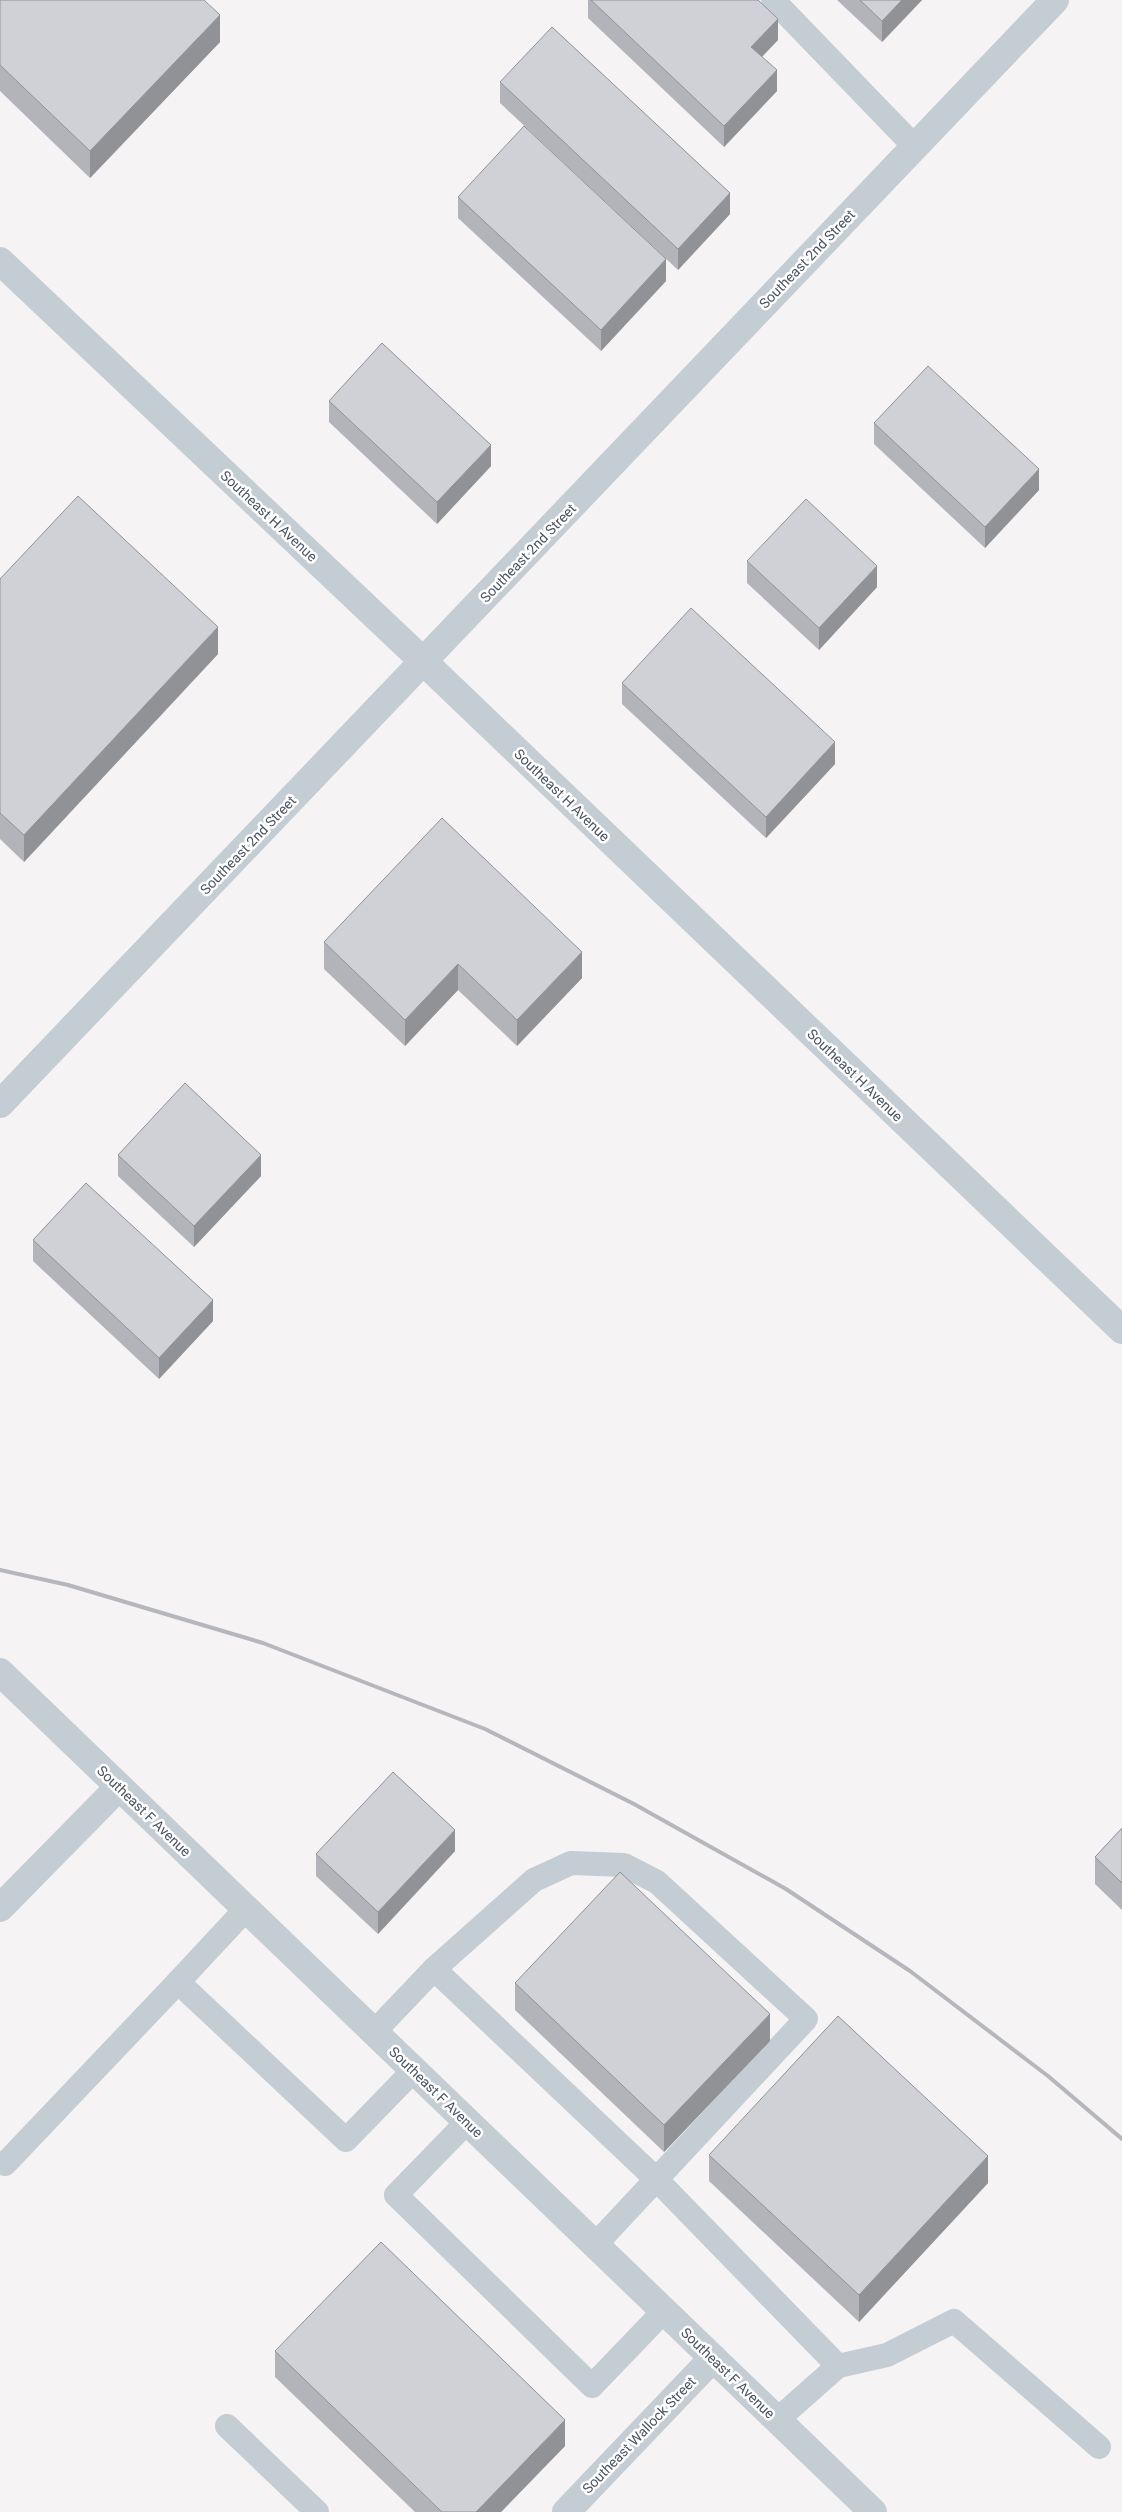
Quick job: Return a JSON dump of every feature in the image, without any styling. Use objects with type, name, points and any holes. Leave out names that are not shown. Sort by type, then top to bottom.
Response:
[{"type":"street","name":"Southeast 2nd Street","points":[[0,1104],[1055,0]]},
{"type":"street","name":"Southeast H Avenue","points":[[0,261],[424,662],[1122,1330]]},
{"type":"street","name":"Southeast F Avenue","points":[[0,1672],[873,2512]]},
{"type":"street","points":[[0,1908],[119,1787]]},
{"type":"street","name":"Southeast Wallock Street","points":[[566,2512],[713,2358]]},
{"type":"lane","points":[[773,0],[915,147]]},
{"type":"lane","points":[[374,2032],[434,1969],[534,1880],[571,1863],[624,1865],[657,1882],[806,2019],[595,2245]]},
{"type":"lane","points":[[5,2164],[246,1909]]},
{"type":"lane","points":[[434,1969],[656,2179],[838,2366]]},
{"type":"lane","points":[[178,1982],[346,2140],[414,2070]]},
{"type":"lane","points":[[467,2122],[396,2195],[592,2386],[664,2311]]},
{"type":"lane","points":[[777,2420],[838,2366],[887,2355],[954,2321],[1099,2447]]},
{"type":"lane","points":[[227,2426],[317,2512]]},
{"type":"building","points":[[0,0],[204,0],[220,15],[90,151],[0,65]]},
{"type":"building","points":[[591,0],[758,0],[778,19],[751,47],[777,70],[724,126]]},
{"type":"building","points":[[860,0],[902,0],[882,21]]},
{"type":"building","points":[[552,27],[730,193],[678,249],[500,82]]},
{"type":"building","points":[[524,126],[666,259],[601,330],[458,197]]},
{"type":"building","points":[[382,343],[491,445],[437,502],[329,401]]},
{"type":"building","points":[[928,366],[1039,469],[985,527],[874,423]]},
{"type":"building","points":[[78,496],[218,627],[24,835],[0,813],[0,579]]},
{"type":"building","points":[[806,499],[877,566],[819,628],[747,561]]},
{"type":"building","points":[[691,608],[835,742],[766,817],[622,683]]},
{"type":"building","points":[[442,818],[582,952],[517,1020],[458,964],[405,1020],[324,942]]},
{"type":"building","points":[[185,1083],[261,1155],[194,1226],[118,1155]]},
{"type":"building","points":[[86,1183],[213,1300],[159,1358],[33,1240]]},
{"type":"building","points":[[393,1772],[455,1830],[378,1912],[316,1854]]},
{"type":"building","points":[[1122,1828],[1122,1883],[1095,1857]]},
{"type":"building","points":[[620,1872],[770,2014],[664,2125],[515,1983]]},
{"type":"building","points":[[838,2016],[988,2156],[859,2295],[709,2155]]},
{"type":"building","points":[[381,2242],[565,2420],[476,2512],[442,2512],[275,2351]]},
{"type":"railway","points":[[0,1570],[68,1585],[263,1643],[485,1729],[634,1804],[786,1889],[910,1971],[1048,2076],[1122,2139]]}]
